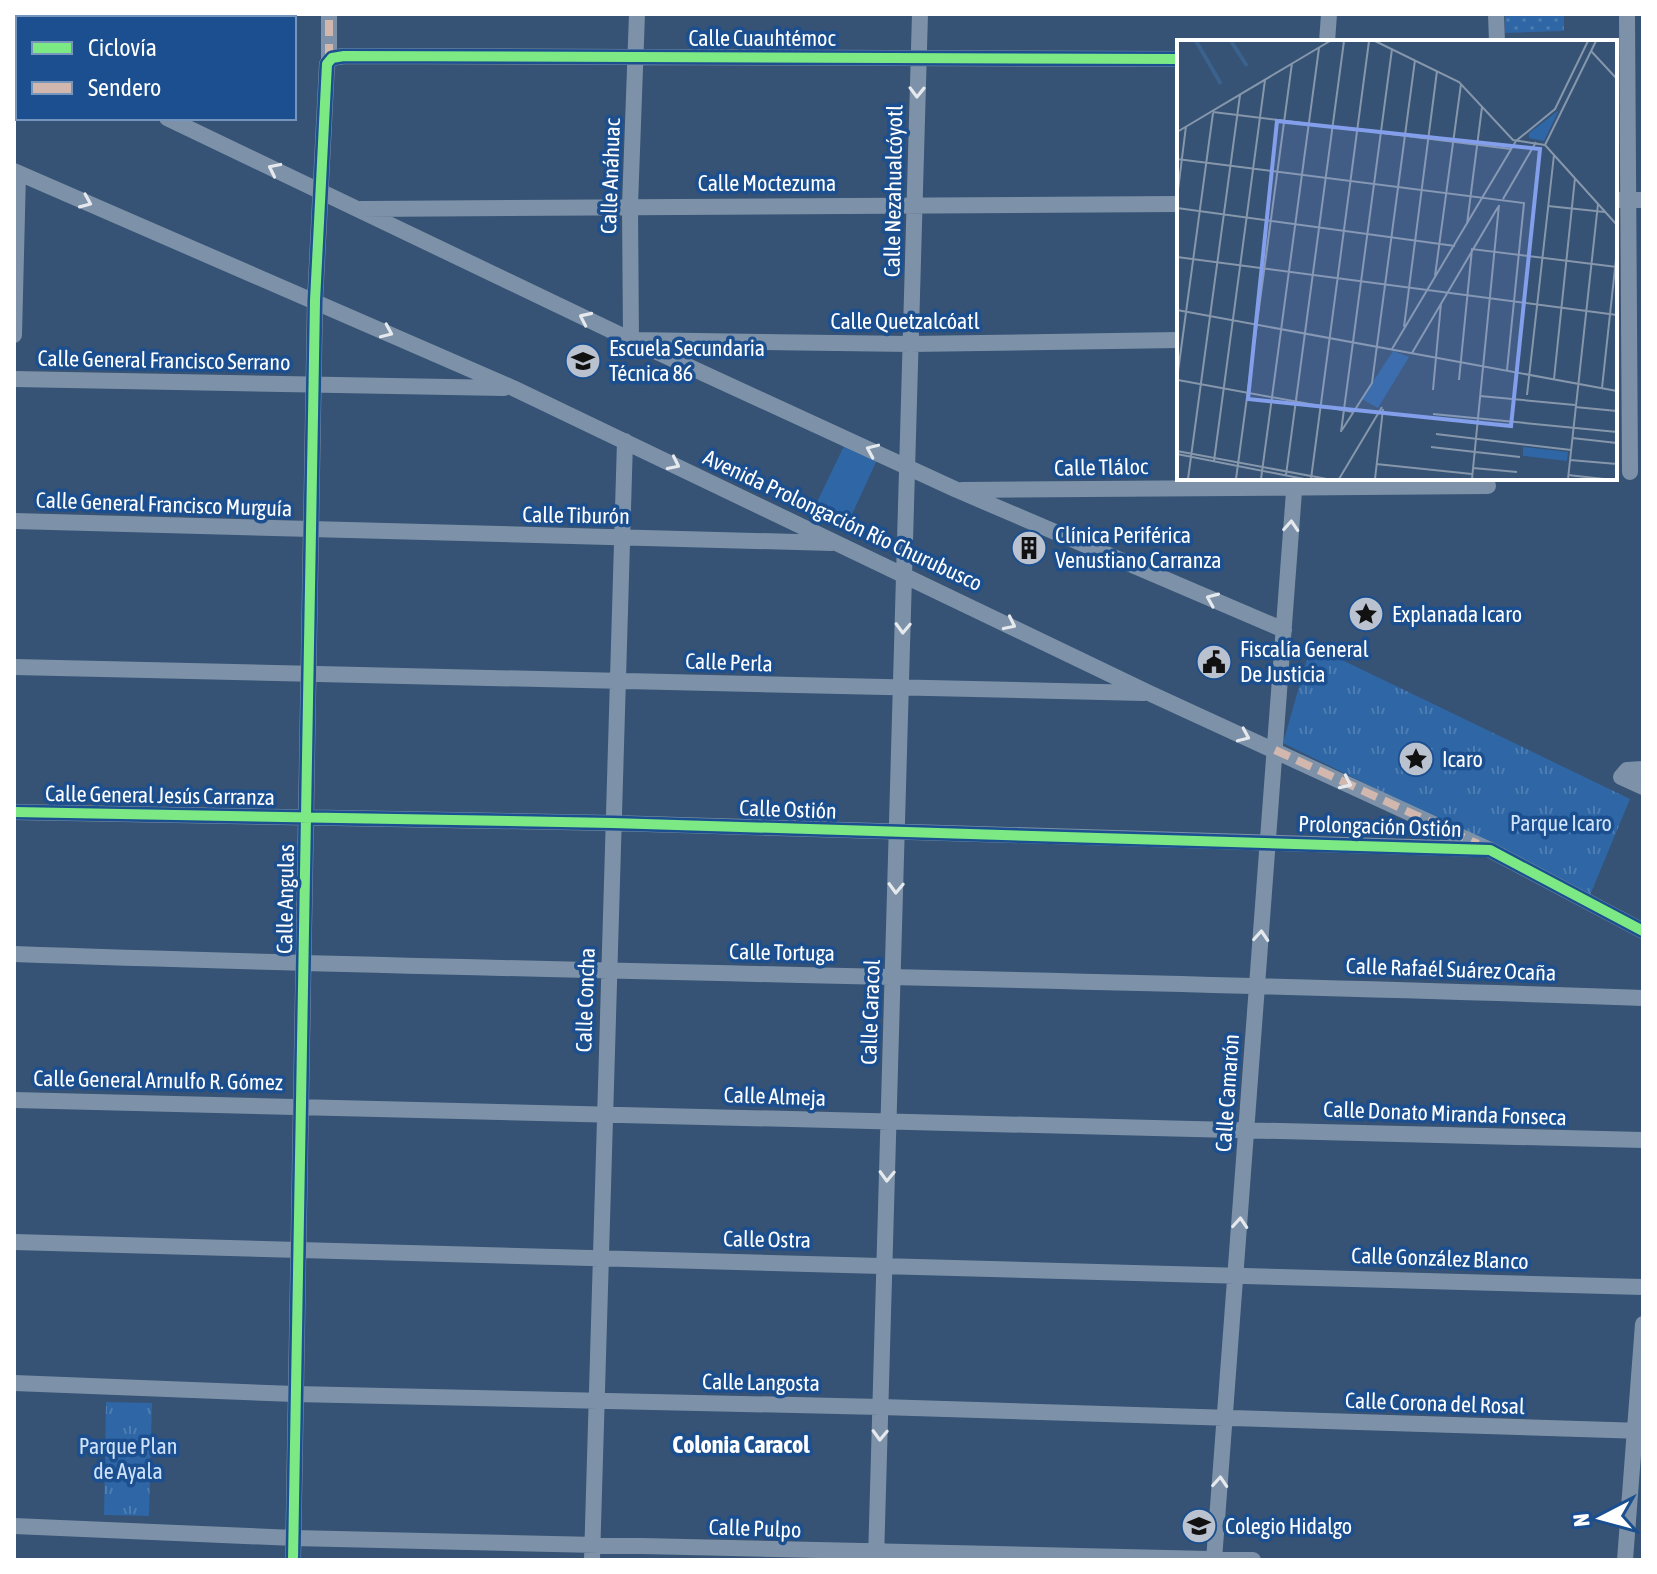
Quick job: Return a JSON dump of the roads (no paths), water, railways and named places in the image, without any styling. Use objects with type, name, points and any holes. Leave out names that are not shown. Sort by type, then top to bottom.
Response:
[{"type":"street","name":"Calle Angulas","points":[[293,1560],[315,301],[325,67],[337,58],[329,14]]},
{"type":"street","name":"Calle Anáhuac","points":[[631,340],[630,205],[637,14]]},
{"type":"street","name":"Calle Nezahualcóyotl","points":[[908,466],[920,14]]},
{"type":"street","points":[[1327,40],[1329,14]]},
{"type":"street","points":[[1496,14],[1497,40]]},
{"type":"street","points":[[1627,14],[1630,472]]},
{"type":"street","name":"Calle Cuauhtémoc","points":[[337,58],[1177,59]]},
{"type":"street","points":[[171,120],[631,340],[957,490],[1284,630]]},
{"type":"street","points":[[14,335],[16,172]]},
{"type":"street","name":"Avenida Prolongación Río Churubusco","points":[[16,172],[513,388],[905,573],[1149,693],[1490,850],[1643,931]]},
{"type":"street","name":"Calle Moctezuma","points":[[355,209],[1177,204]]},
{"type":"street","name":"Calle Quetzalcóatl","points":[[631,340],[910,344],[1177,340]]},
{"type":"street","name":"Calle General Francisco Serrano","points":[[14,379],[513,388]]},
{"type":"street","name":"Calle Concha","points":[[592,1552],[594,1400],[625,441]]},
{"type":"street","name":"Calle Caracol","points":[[876,1557],[908,466]]},
{"type":"street","name":"Calle Tláloc","points":[[957,490],[1294,482],[1488,486]]},
{"type":"street","name":"Calle Camarón","points":[[1214,1559],[1294,482]]},
{"type":"street","name":"Calle General Francisco Murguía","points":[[14,521],[311,532]]},
{"type":"street","name":"Calle Tiburón","points":[[311,532],[839,543]]},
{"type":"street","name":"Calle Perla","points":[[14,667],[1149,693]]},
{"type":"street","points":[[1643,769],[1627,770],[1621,777],[1643,787]]},
{"type":"street","name":"Calle General Jesús Carranza","points":[[14,812],[306,819]]},
{"type":"street","name":"Calle Ostión","points":[[306,819],[612,823],[1268,841]]},
{"type":"street","name":"Prolongación Ostión","points":[[1268,841],[1490,850]]},
{"type":"street","name":"Calle Tortuga","points":[[14,954],[305,964],[1257,984]]},
{"type":"street","name":"Calle Rafaél Suárez Ocaña","points":[[1257,984],[1643,998]]},
{"type":"street","name":"Calle General Arnulfo R. Gómez","points":[[14,1100],[301,1105]]},
{"type":"street","name":"Calle Almeja","points":[[301,1105],[1247,1130]]},
{"type":"street","name":"Calle Donato Miranda Fonseca","points":[[1247,1130],[1643,1140]]},
{"type":"street","name":"Calle Ostra","points":[[14,1242],[1236,1274]]},
{"type":"street","name":"Calle González Blanco","points":[[1236,1274],[1643,1287]]},
{"type":"street","points":[[1625,1560],[1638,1431],[1643,1324]]},
{"type":"street","name":"Calle Langosta","points":[[14,1383],[295,1394],[881,1407],[1225,1419]]},
{"type":"street","name":"Calle Corona del Rosal","points":[[1225,1419],[1638,1431]]},
{"type":"street","name":"Calle Pulpo","points":[[14,1526],[592,1552],[1253,1560]]},
{"type":"place","name":"Escuela Secundaria Técnica 86","points":[[583,361]]},
{"type":"place","name":"Clínica Periférica Venustiano Carranza","points":[[1029,548]]},
{"type":"place","name":"Explanada Icaro","points":[[1366,614]]},
{"type":"place","name":"Fiscalía General De Justicia","points":[[1214,662]]},
{"type":"place","name":"Icaro","points":[[1416,759]]},
{"type":"place","name":"Colegio Hidalgo","points":[[1199,1526]]},
{"type":"district","name":"Colonia Caracol","points":[[741,1445]]},
{"type":"park label","name":"Parque Icaro","points":[[1561,823]]},
{"type":"park label","name":"Parque Plan de Ayala","points":[[128,1458]]}]
